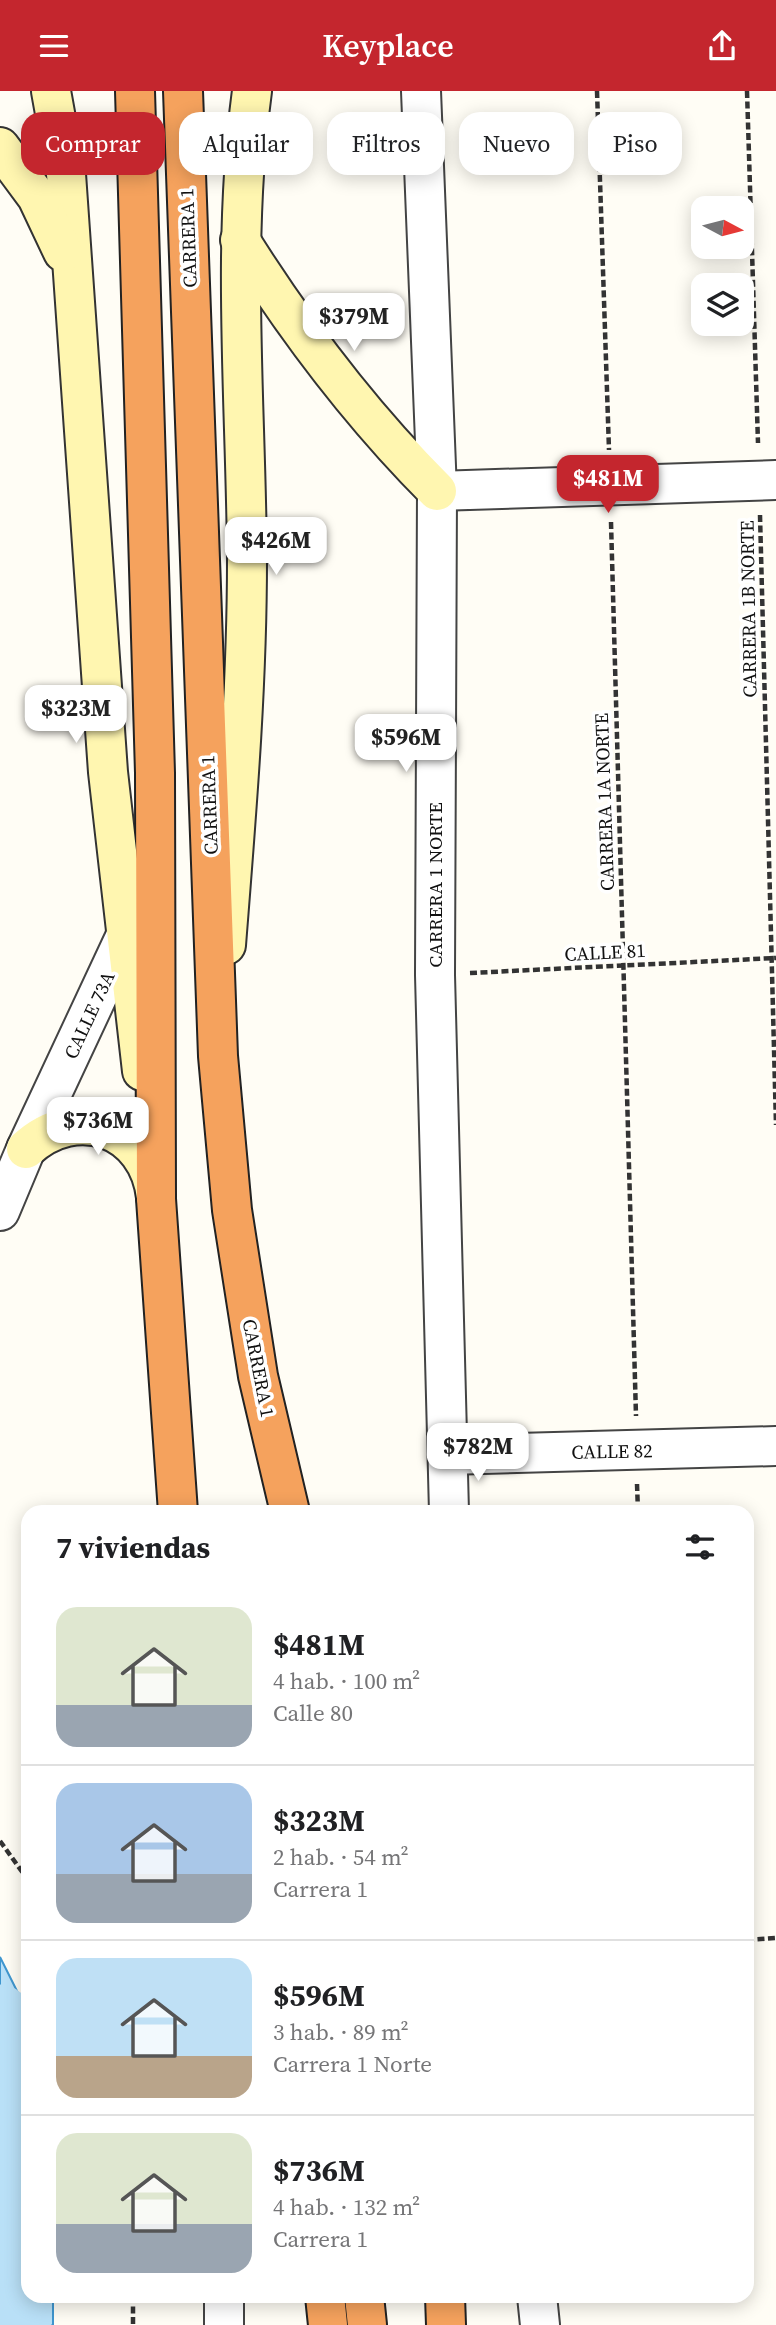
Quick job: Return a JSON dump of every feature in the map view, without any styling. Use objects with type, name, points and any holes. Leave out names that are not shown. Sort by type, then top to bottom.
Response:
[{"type":"highway","points":[[135,91],[155,773],[156,1199],[178,1505]]},
{"type":"highway","name":"CARRERA 1","points":[[183,91],[218,1055],[232,1210],[256,1363],[288,1505]]},
{"type":"highway","points":[[326,2303],[328,2325]]},
{"type":"highway","points":[[365,2303],[367,2325]]},
{"type":"highway","points":[[445,2303],[446,2325]]},
{"type":"street","points":[[51,91],[66,174],[108,772],[156,1199]]},
{"type":"street","points":[[218,1055],[245,697],[247,561],[240,239],[243,169],[252,91]]},
{"type":"street","name":"CARRERA 1 NORTE","points":[[421,91],[437,491],[435,975],[449,1505]]},
{"type":"street","points":[[0,147],[25,179],[52,225],[73,284]]},
{"type":"street","points":[[240,239],[288,317],[353,400],[397,451],[437,491],[768,480]]},
{"type":"street","name":"CALLE 73A","points":[[0,1211],[26,1149],[127,933]]},
{"type":"street","points":[[26,1149],[52,1130],[68,1126],[100,1127],[116,1133],[140,1153],[154,1182],[156,1199]]},
{"type":"street","name":"CALLE 82","points":[[448,1455],[776,1446]]},
{"type":"street","points":[[223,2303],[224,2325]]},
{"type":"street","points":[[538,2303],[540,2325]]},
{"type":"path","name":"CARRERA 1A NORTE","points":[[597,91],[638,1505]]},
{"type":"path","name":"CARRERA 1B NORTE","points":[[747,91],[768,480],[776,1125]]},
{"type":"path","name":"CALLE 81","points":[[435,975],[774,958]]},
{"type":"path","points":[[0,1841],[21,1870]]},
{"type":"path","points":[[754,1940],[776,1938]]},
{"type":"path","points":[[133,2303],[133,2325]]},
{"type":"water","points":[[0,1957],[21,1999],[21,2137],[0,2137]]},
{"type":"water","points":[[0,2159],[21,2159],[21,2303],[53,2303],[53,2325],[0,2325]]},
{"type":"waterway","points":[[0,2015],[21,2101]]},
{"type":"waterway","points":[[21,2303],[21,2325]]}]
